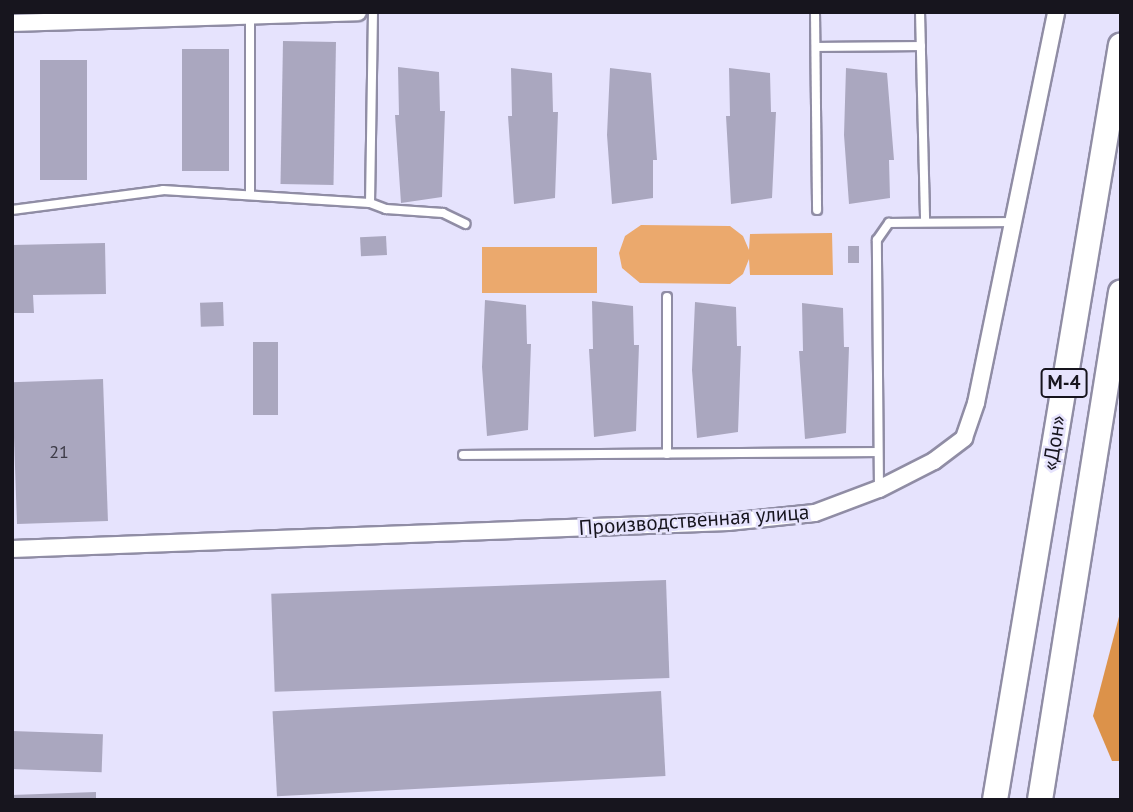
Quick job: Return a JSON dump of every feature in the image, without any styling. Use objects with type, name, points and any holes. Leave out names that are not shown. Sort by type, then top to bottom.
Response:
[{"type":"highway","name":"«Дон»","points":[[995,800],[1121,45]]},
{"type":"highway","name":"«Дон»","points":[[1040,800],[1121,292]]},
{"type":"street","points":[[12,23],[178,14],[250,16],[358,12]]},
{"type":"street","name":"Производственная улица","points":[[12,550],[728,522],[815,513],[879,489],[949,453],[964,438],[976,403],[1056,12]]},
{"type":"lane","points":[[370,203],[373,12]]},
{"type":"lane","points":[[816,12],[817,210]]},
{"type":"lane","points":[[920,12],[925,222]]},
{"type":"lane","points":[[250,16],[250,194]]},
{"type":"lane","points":[[816,47],[921,46]]},
{"type":"lane","points":[[12,210],[163,190],[370,203],[386,209],[443,214],[466,224]]},
{"type":"lane","points":[[879,489],[877,240],[889,223],[1013,222]]},
{"type":"lane","points":[[667,297],[667,454]]},
{"type":"lane","points":[[463,455],[878,452]]},
{"type":"shaded area","points":[[641,225],[730,226],[743,236],[749,250],[750,234],[832,233],[833,275],[750,275],[749,259],[743,274],[730,284],[640,283],[622,268],[619,253],[625,236]]},
{"type":"shaded area","points":[[482,247],[597,247],[597,293],[482,293]]},
{"type":"shaded area","points":[[1121,609],[1121,761],[1112,761],[1093,716]]},
{"type":"building","points":[[283,41],[336,42],[333,185],[281,184]]},
{"type":"building","points":[[182,49],[229,49],[229,171],[182,171]]},
{"type":"building","points":[[40,60],[87,60],[87,180],[40,180]]},
{"type":"building","points":[[398,67],[439,72],[440,111],[445,111],[442,197],[401,203],[395,115],[399,115]]},
{"type":"building","points":[[511,68],[552,73],[553,112],[558,112],[555,198],[514,204],[508,116],[512,116]]},
{"type":"building","points":[[610,68],[651,73],[657,160],[653,160],[653,198],[612,204],[607,135]]},
{"type":"building","points":[[729,68],[770,73],[771,112],[776,112],[772,198],[731,204],[726,116],[730,116]]},
{"type":"building","points":[[846,68],[887,73],[894,160],[889,160],[890,198],[849,204],[844,135]]},
{"type":"building","points":[[386,236],[387,255],[361,256],[360,237]]},
{"type":"building","points":[[105,243],[106,294],[33,295],[34,313],[12,313],[12,245]]},
{"type":"building","points":[[848,246],[859,246],[859,263],[848,263]]},
{"type":"building","points":[[485,300],[526,305],[527,344],[531,344],[528,430],[487,436],[482,367]]},
{"type":"building","points":[[592,301],[633,306],[634,345],[639,345],[636,431],[594,437],[589,349],[593,349]]},
{"type":"building","points":[[223,302],[224,326],[201,327],[200,303]]},
{"type":"building","points":[[695,302],[736,307],[737,346],[741,346],[738,432],[697,438],[692,370]]},
{"type":"building","points":[[802,303],[843,308],[844,347],[849,347],[846,433],[805,439],[799,351],[803,351]]},
{"type":"building","points":[[253,342],[278,342],[278,415],[253,415]]},
{"type":"building","points":[[103,379],[108,521],[17,524],[12,382]]},
{"type":"building","points":[[666,580],[669,678],[275,692],[271,594]]},
{"type":"building","points":[[661,691],[665,776],[277,796],[273,711]]},
{"type":"building","points":[[12,731],[103,734],[102,772],[12,769]]},
{"type":"building","points":[[96,792],[96,800],[12,800],[12,795]]}]
